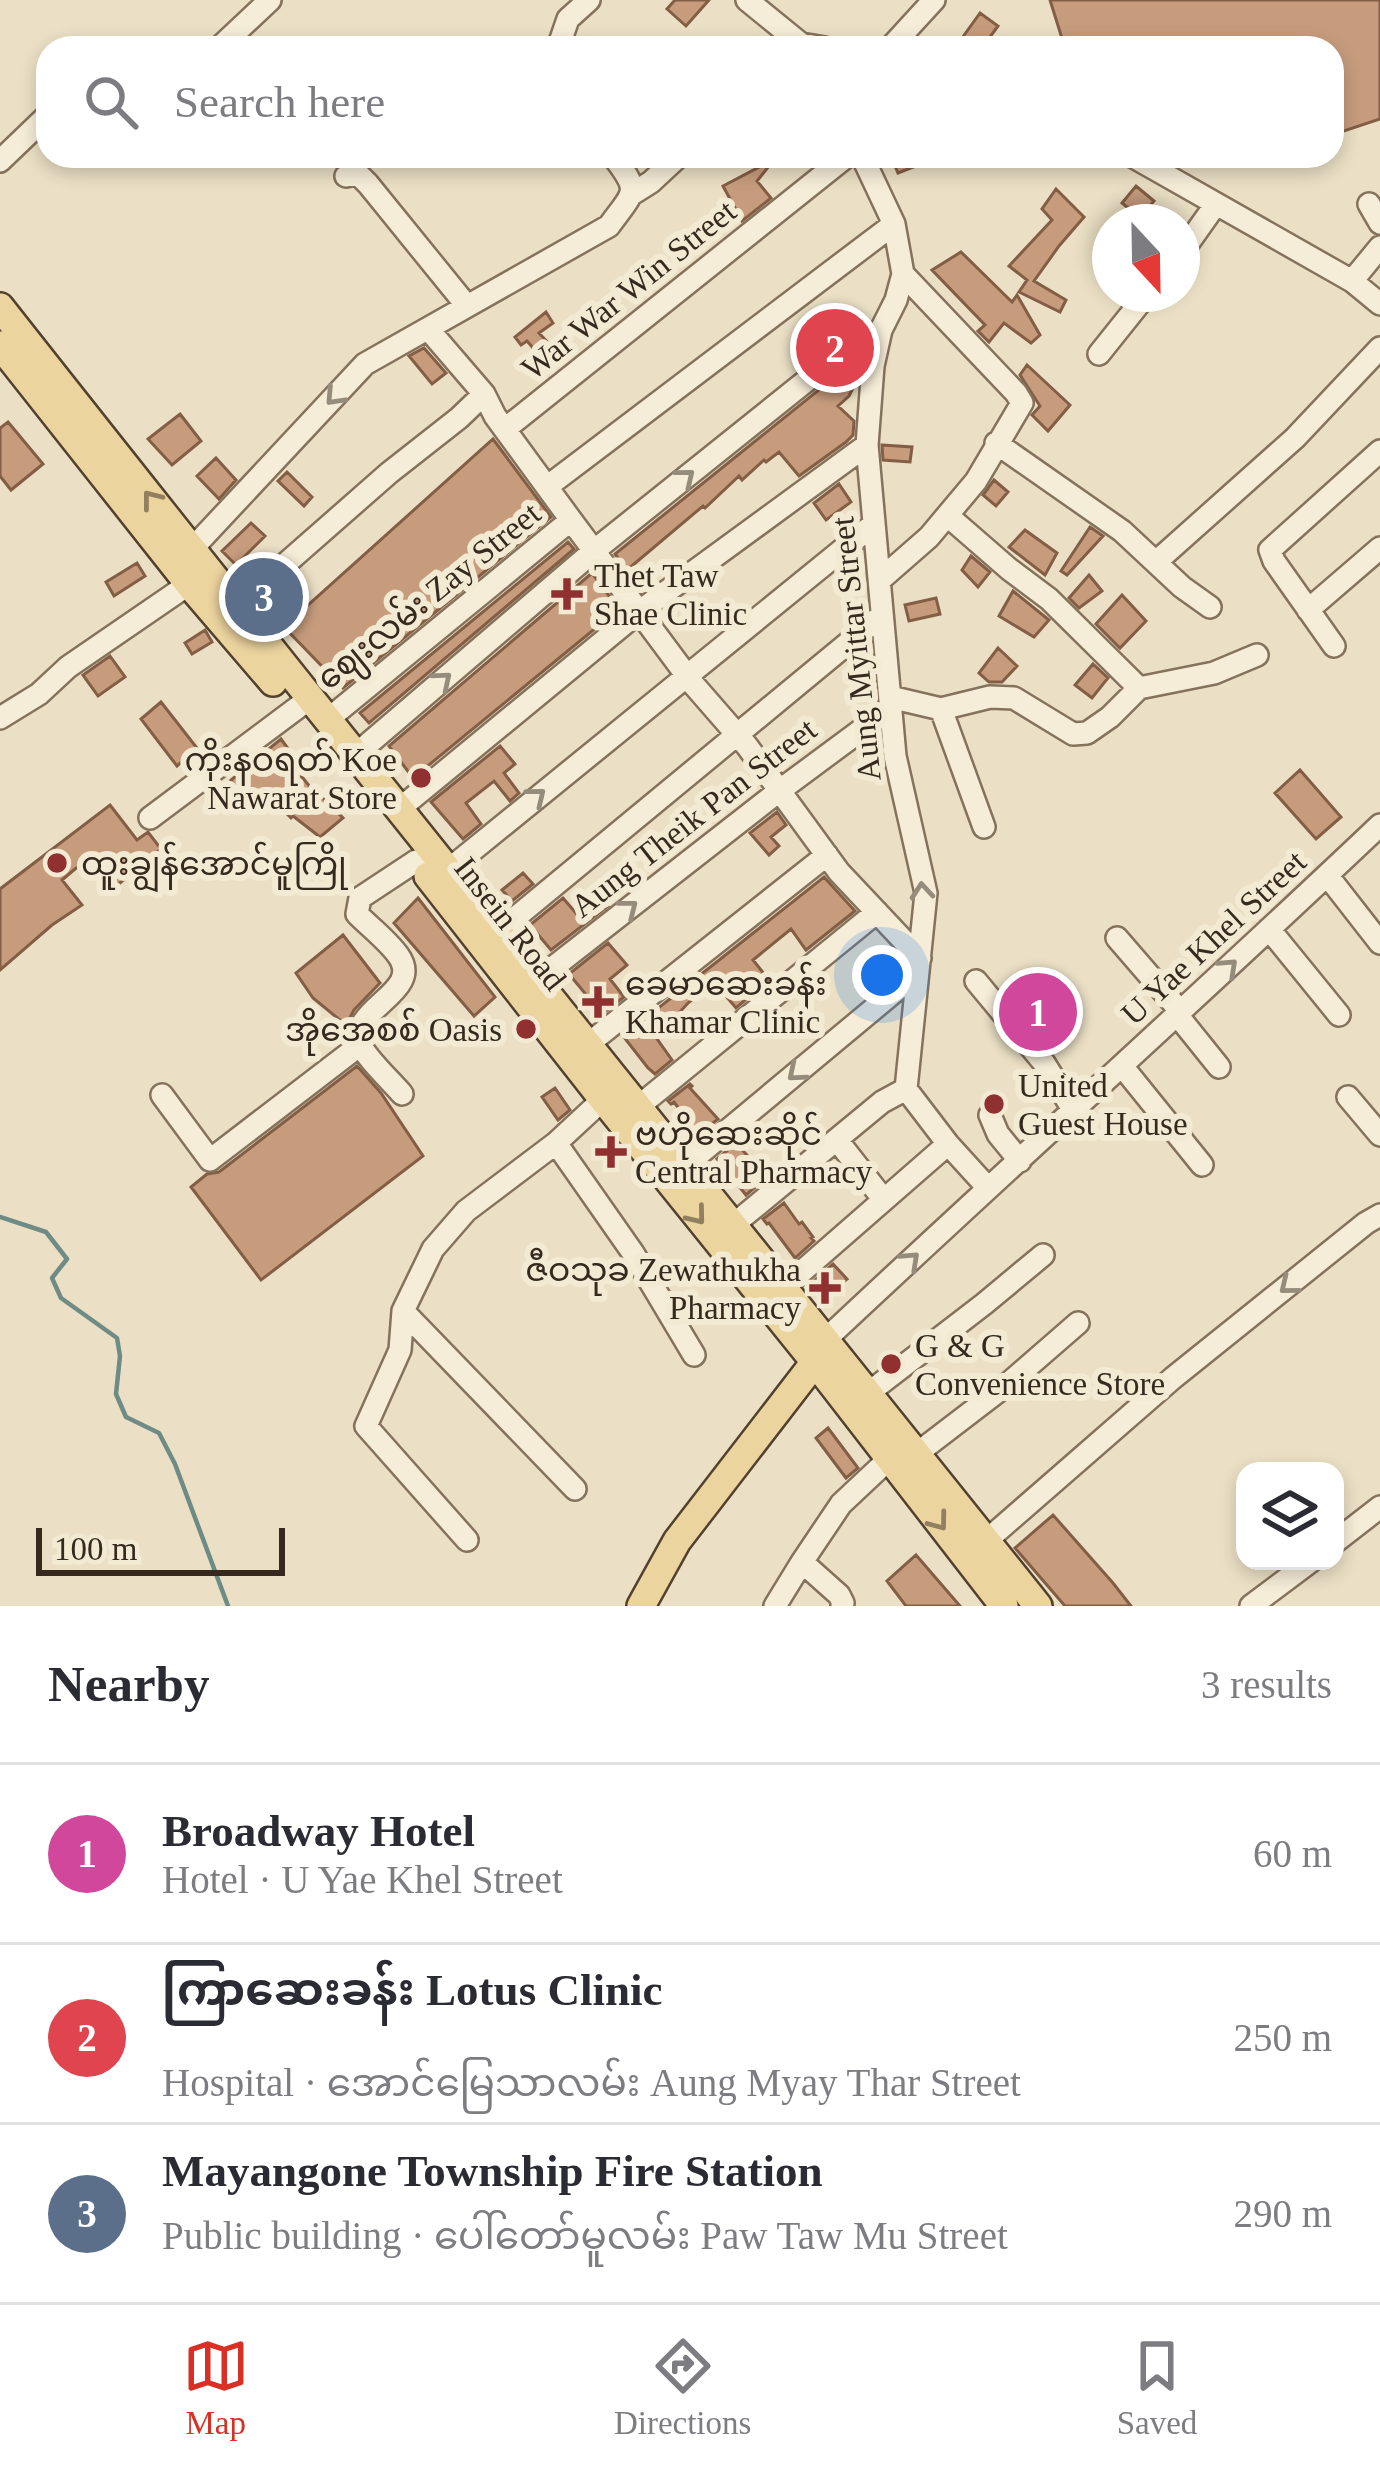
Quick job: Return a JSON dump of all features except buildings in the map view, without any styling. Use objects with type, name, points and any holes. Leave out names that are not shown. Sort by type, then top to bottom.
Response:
[{"type":"main road","points":[[0,307],[191,550],[228,614],[310,710]]},
{"type":"main road","points":[[0,345],[190,584],[228,614]]},
{"type":"main road","name":"Insein Road","points":[[310,710],[354,756],[537,980],[580,1051]]},
{"type":"main road","name":"Insein Road","points":[[310,710],[416,861],[686,1166],[783,1288],[820,1351],[867,1394],[993,1602]]},
{"type":"main road","name":"Insein Road","points":[[621,1096],[903,1457],[986,1541],[1038,1606]]},
{"type":"main road","points":[[641,1606],[677,1541],[820,1351]]},
{"type":"street","points":[[232,36],[270,0]]},
{"type":"street","points":[[562,36],[568,19],[589,0]]},
{"type":"street","points":[[747,0],[788,36]]},
{"type":"street","points":[[902,36],[934,0]]},
{"type":"street","points":[[0,160],[36,127]]},
{"type":"street","points":[[621,168],[632,188]]},
{"type":"street","points":[[191,550],[364,364],[609,226],[632,188],[651,182],[666,168]]},
{"type":"street","name":"War War Win Street","points":[[506,429],[832,168]]},
{"type":"street","points":[[867,168],[893,224],[903,274],[1022,403],[976,481],[948,516],[881,579]]},
{"type":"street","points":[[1153,168],[1352,280],[1380,304]]},
{"type":"street","points":[[346,176],[358,174],[368,184],[467,306]]},
{"type":"street","points":[[1200,227],[1216,204]]},
{"type":"street","points":[[548,487],[893,224]]},
{"type":"street","points":[[1352,280],[1380,247]]},
{"type":"street","name":"Aung Myittar Street","points":[[903,274],[873,366],[867,445],[895,756],[926,893],[907,1089]]},
{"type":"street","points":[[1099,353],[1132,312]]},
{"type":"street","points":[[428,330],[484,394],[686,674],[919,965],[686,1166]]},
{"type":"street","points":[[354,756],[595,550],[841,353],[881,330]]},
{"type":"street","points":[[1156,562],[1295,438],[1380,348]]},
{"type":"street","points":[[228,614],[484,394]]},
{"type":"street","points":[[996,443],[1122,531],[1210,607]]},
{"type":"street","points":[[398,809],[640,611],[867,445]]},
{"type":"street","points":[[1334,646],[1270,550],[1380,451]]},
{"type":"street","points":[[948,516],[1049,599],[1139,688]]},
{"type":"street","name":"ဈေးလမ်း Zay Street","points":[[150,818],[310,710],[571,520]]},
{"type":"street","points":[[446,871],[874,524]]},
{"type":"street","points":[[1308,610],[1380,548]]},
{"type":"street","points":[[0,718],[190,584]]},
{"type":"street","points":[[498,932],[882,615]]},
{"type":"street","points":[[890,702],[941,709],[989,697],[1013,698],[1073,734],[1087,733],[1139,688],[1214,673],[1257,656]]},
{"type":"street","name":"Aung Theik Pan Street","points":[[537,980],[890,702]]},
{"type":"street","points":[[941,709],[984,827]]},
{"type":"street","name":"U Yae Khel Street","points":[[820,1351],[988,1188],[1380,825]]},
{"type":"street","points":[[580,1051],[827,855]]},
{"type":"street","points":[[161,1095],[210,1160],[360,1045],[364,1021],[400,985],[405,971],[400,957],[357,914],[356,907],[360,898],[416,861]]},
{"type":"street","points":[[1328,875],[1380,943]]},
{"type":"street","points":[[467,1540],[366,1426],[400,1350],[403,1311],[434,1250],[466,1211],[877,912]]},
{"type":"street","points":[[1269,929],[1339,1015]]},
{"type":"street","points":[[1118,938],[1219,1067]]},
{"type":"street","points":[[976,981],[1044,1064],[1074,1111]]},
{"type":"street","points":[[360,1045],[402,1094]]},
{"type":"street","points":[[1122,1066],[1202,1165]]},
{"type":"street","points":[[734,1225],[882,1102],[907,1089],[988,1188]]},
{"type":"street","points":[[1348,1096],[1380,1136]]},
{"type":"street","points":[[990,1114],[998,1134],[1020,1161]]},
{"type":"street","points":[[837,1140],[884,1200]]},
{"type":"street","points":[[556,1143],[694,1355]]},
{"type":"street","points":[[783,1288],[948,1144]]},
{"type":"street","points":[[986,1541],[1173,1378],[1380,1215]]},
{"type":"street","points":[[867,1394],[1042,1255]]},
{"type":"street","points":[[403,1311],[574,1490]]},
{"type":"street","points":[[775,1606],[841,1504],[1009,1383],[1078,1323]]},
{"type":"street","points":[[1344,1535],[1380,1507]]},
{"type":"street","points":[[802,1562],[839,1595],[842,1606]]},
{"type":"street","points":[[1251,1606],[1299,1570]]},
{"type":"waterway","points":[[0,1217],[46,1232],[67,1259],[52,1278],[61,1298],[117,1338],[116,1394],[126,1417],[159,1433],[228,1606]]},
{"type":"place","name":"ကြာဆေးခန်း Lotus Clinic","points":[[835,348]]},
{"type":"place","name":"Thet Taw Shae Clinic","points":[[567,594]]},
{"type":"place","name":"Mayangone Township Fire Station","points":[[264,597]]},
{"type":"place","name":"ကိုးနဝရတ် Koe Nawarat Store","points":[[421,778]]},
{"type":"place","name":"ထူးချွန်အောင်မူကြို","points":[[57,863]]},
{"type":"place","name":"ခေမာဆေးခန်း Khamar Clinic","points":[[598,1002]]},
{"type":"place","name":"Broadway Hotel","points":[[1038,1012]]},
{"type":"place","name":"အိုအေစစ် Oasis","points":[[526,1029]]},
{"type":"place","name":"United Guest House","points":[[994,1104]]},
{"type":"place","name":"ဗဟိုဆေးဆိုင် Central Pharmacy","points":[[611,1152]]},
{"type":"place","name":"ဇီဝသုခ Zewathukha Pharmacy","points":[[825,1288]]},
{"type":"place","name":"G & G Convenience Store","points":[[891,1364]]}]
